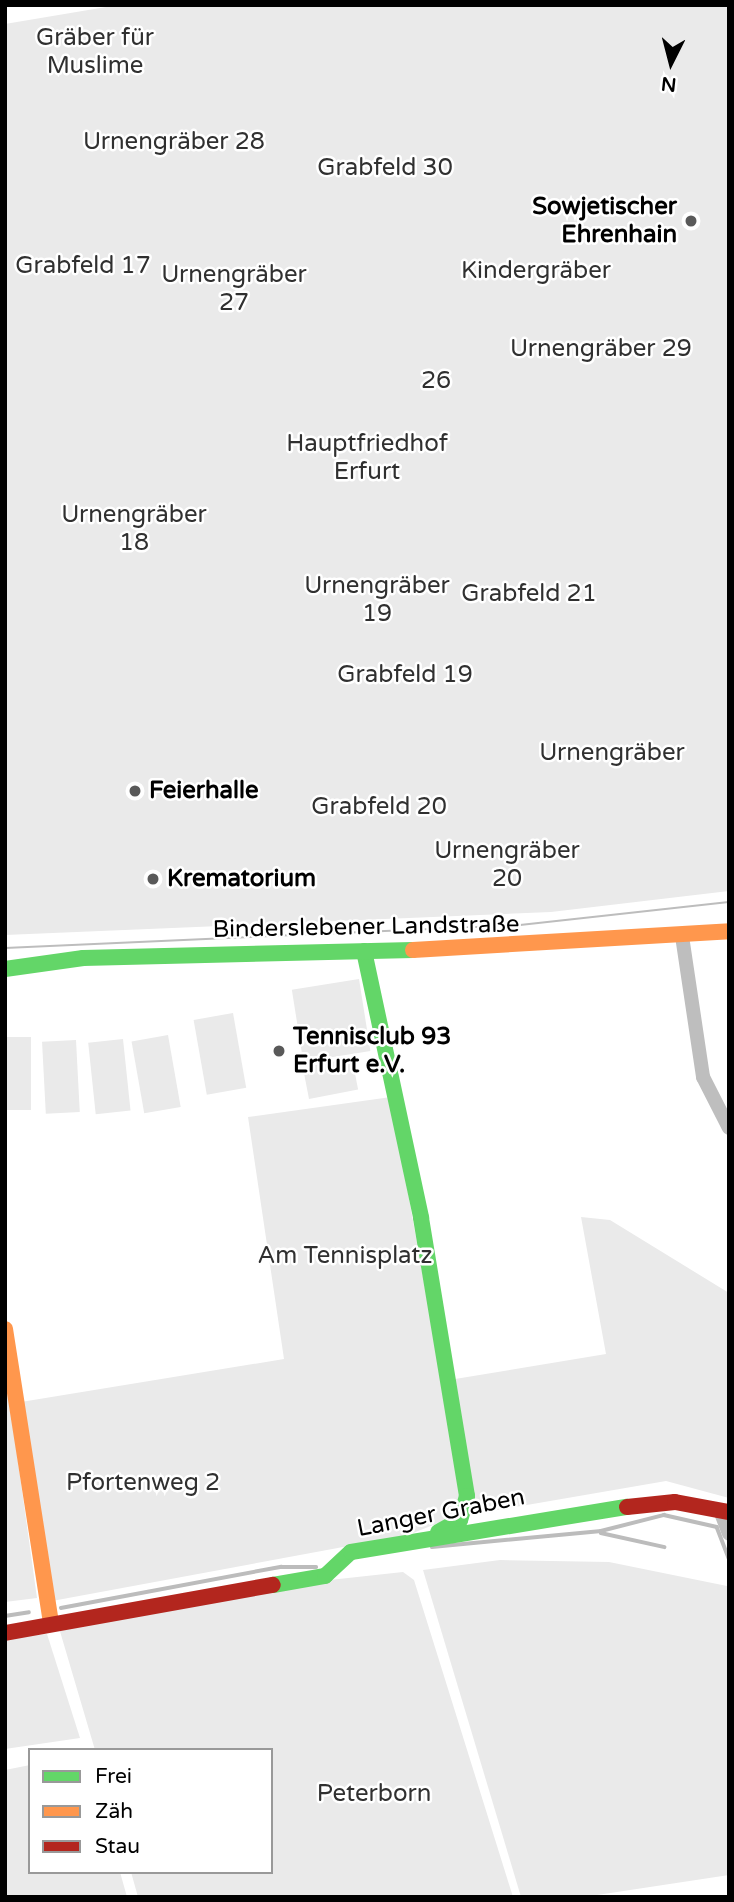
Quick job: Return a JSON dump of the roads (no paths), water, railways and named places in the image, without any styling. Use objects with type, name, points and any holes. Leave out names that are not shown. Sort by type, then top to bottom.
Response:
[{"type":"street","name":"Binderslebener Landstraße","points":[[5,969],[83,958],[364,951],[682,936],[729,931]]},
{"type":"street","points":[[682,936],[703,1077],[729,1128]]},
{"type":"street","points":[[364,951],[418,1205],[467,1496],[460,1520],[418,1544]]},
{"type":"street","points":[[5,1329],[51,1623]]},
{"type":"street","name":"Langer Graben","points":[[5,1633],[325,1576],[351,1552],[418,1544],[622,1506],[675,1502],[725,1513]]},
{"type":"street","points":[[725,1513],[729,1534]]},
{"type":"waterway","points":[[432,1547],[601,1531],[664,1515],[717,1527],[729,1558]]},
{"type":"waterway","points":[[601,1533],[664,1547]]},
{"type":"waterway","points":[[61,1608],[281,1567],[316,1567]]},
{"type":"waterway","points":[[5,1616],[29,1612]]},
{"type":"tram line","points":[[5,948],[520,925],[729,902]]},
{"type":"place","name":"Sowjetischer Ehrenhain","points":[[691,221]]},
{"type":"place","name":"Feierhalle","points":[[135,791]]},
{"type":"place","name":"Krematorium","points":[[153,879]]},
{"type":"place","name":"Tennisclub 93 Erfurt e.V.","points":[[279,1051]]},
{"type":"park label","name":"Gräber für Muslime","points":[[95,52]]},
{"type":"park label","name":"Urnengräber 28","points":[[174,142]]},
{"type":"park label","name":"Grabfeld 30","points":[[385,168]]},
{"type":"park label","name":"Grabfeld 17","points":[[83,266]]},
{"type":"park label","name":"Kindergräber","points":[[536,271]]},
{"type":"park label","name":"Urnengräber 27","points":[[234,289]]},
{"type":"park label","name":"Urnengräber 29","points":[[601,349]]},
{"type":"park label","name":"26","points":[[436,381]]},
{"type":"park label","name":"Hauptfriedhof Erfurt","points":[[367,458]]},
{"type":"park label","name":"Urnengräber 18","points":[[134,529]]},
{"type":"park label","name":"Grabfeld 21","points":[[529,594]]},
{"type":"park label","name":"Urnengräber 19","points":[[377,600]]},
{"type":"park label","name":"Grabfeld 19","points":[[405,675]]},
{"type":"park label","name":"Urnengräber","points":[[612,753]]},
{"type":"park label","name":"Grabfeld 20","points":[[379,807]]},
{"type":"park label","name":"Urnengräber 20","points":[[507,865]]},
{"type":"park label","name":"Am Tennisplatz","points":[[345,1256]]},
{"type":"park label","name":"Pfortenweg 2","points":[[143,1483]]},
{"type":"park label","name":"Peterborn","points":[[374,1794]]}]
